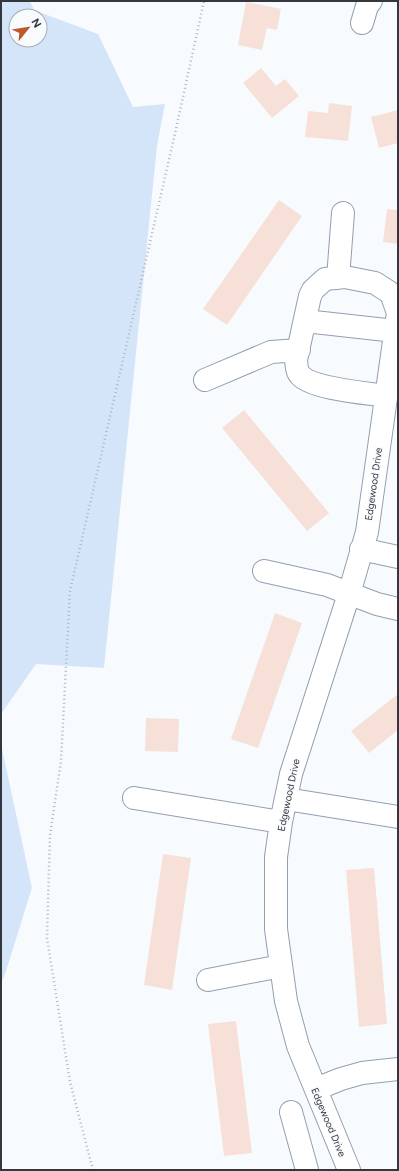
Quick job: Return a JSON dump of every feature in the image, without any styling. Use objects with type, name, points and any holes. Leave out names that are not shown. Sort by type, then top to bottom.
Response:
[{"type":"street","points":[[362,23],[371,1]]},
{"type":"street","points":[[338,278],[344,213]]},
{"type":"street","name":"Edgewood Drive","points":[[345,1169],[316,1088],[298,1046],[286,1001],[276,929],[276,857],[281,822],[291,774],[349,594],[367,532],[398,313],[396,304],[389,292],[375,283],[346,277],[325,279],[313,290],[310,296],[296,360],[297,371],[301,377],[324,387],[386,396]]},
{"type":"street","points":[[305,321],[395,331]]},
{"type":"street","points":[[205,380],[271,352],[299,350]]},
{"type":"street","points":[[362,549],[398,557]]},
{"type":"street","points":[[264,570],[327,585],[377,604],[398,609]]},
{"type":"street","points":[[134,798],[281,822]]},
{"type":"street","points":[[286,800],[398,818]]},
{"type":"street","points":[[208,980],[281,966]]},
{"type":"street","points":[[316,1088],[362,1073],[398,1069]]},
{"type":"street","points":[[291,1112],[307,1170]]},
{"type":"path","points":[[93,1170],[70,1082],[47,938],[50,835],[61,761],[70,592],[204,1]]},
{"type":"shaded area","points":[[1,1],[30,1],[33,8],[8,8],[8,48],[48,48],[48,15],[98,34],[133,107],[165,104],[157,146],[104,668],[36,664],[1,714]]},
{"type":"shaded area","points":[[1,744],[32,888],[1,983]]},
{"type":"building","points":[[246,2],[281,9],[277,30],[267,28],[262,50],[238,45]]},
{"type":"building","points":[[261,68],[276,86],[285,79],[299,96],[272,118],[243,83]]},
{"type":"building","points":[[329,103],[352,106],[348,141],[305,137],[308,111],[328,113]]},
{"type":"building","points":[[398,110],[398,143],[379,148],[371,117]]},
{"type":"building","points":[[279,200],[302,216],[227,325],[203,309]]},
{"type":"building","points":[[387,209],[398,210],[398,244],[383,242]]},
{"type":"building","points":[[244,410],[329,513],[307,531],[222,428]]},
{"type":"building","points":[[275,613],[302,623],[258,748],[231,739]]},
{"type":"building","points":[[398,694],[398,730],[369,753],[351,731]]},
{"type":"building","points":[[146,718],[179,719],[178,752],[145,751]]},
{"type":"building","points":[[163,854],[191,858],[172,990],[144,985]]},
{"type":"building","points":[[374,868],[387,1024],[359,1027],[346,870]]},
{"type":"building","points":[[236,1021],[252,1153],[224,1156],[208,1024]]}]
